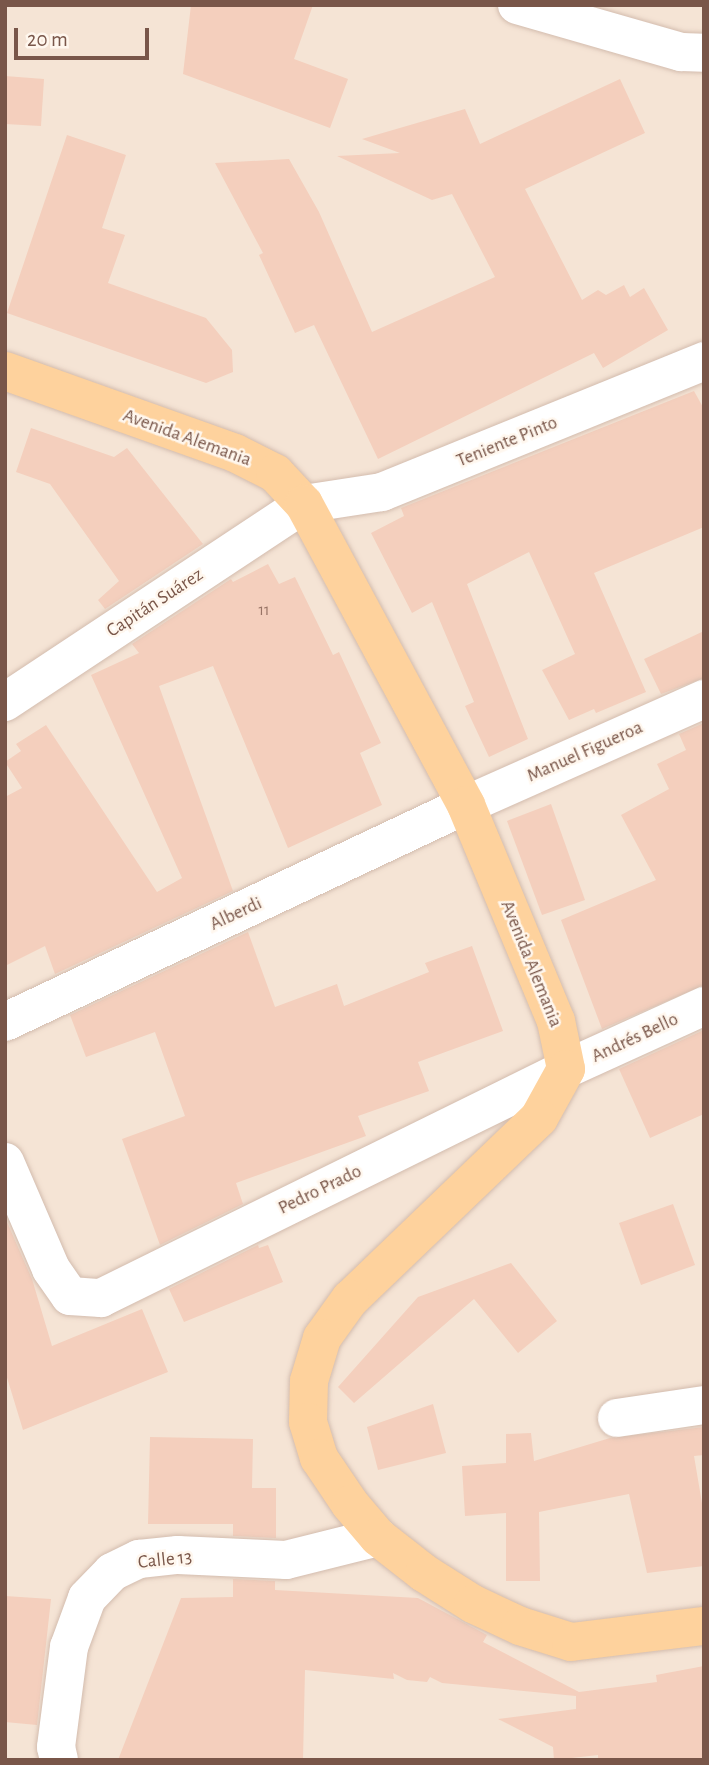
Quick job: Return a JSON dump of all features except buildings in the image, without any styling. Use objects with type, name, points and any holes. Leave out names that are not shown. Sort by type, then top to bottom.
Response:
[{"type":"main road","name":"Avenida Alemania","points":[[5,370],[235,453],[275,473],[304,504],[466,805],[556,1021],[566,1069]]},
{"type":"main road","points":[[566,1069],[540,1118],[350,1299],[322,1338],[309,1381],[308,1422],[318,1458],[350,1504],[378,1537],[424,1573],[473,1604],[520,1626],[571,1642],[704,1626]]},
{"type":"street","points":[[517,5],[681,52],[704,54]]},
{"type":"street","name":"Teniente Pinto","points":[[304,504],[382,492],[704,361]]},
{"type":"street","name":"Capitán Suárez","points":[[5,702],[304,504]]},
{"type":"street","name":"Manuel Figueroa","points":[[466,805],[704,699]]},
{"type":"street","name":"Alberdi","points":[[5,1022],[466,805]]},
{"type":"street","name":"Andrés Bello","points":[[566,1069],[704,1006]]},
{"type":"street","name":"Pedro Prado","points":[[5,1162],[51,1269],[70,1296],[101,1297],[566,1069]]},
{"type":"street","points":[[617,1418],[704,1405]]},
{"type":"street","name":"Calle 13","points":[[59,1760],[56,1747],[69,1647],[86,1598],[112,1572],[139,1559],[178,1555],[286,1560],[378,1537]]},
{"type":"shaded area","points":[[5,5],[704,5],[704,1760],[5,1760]]}]
